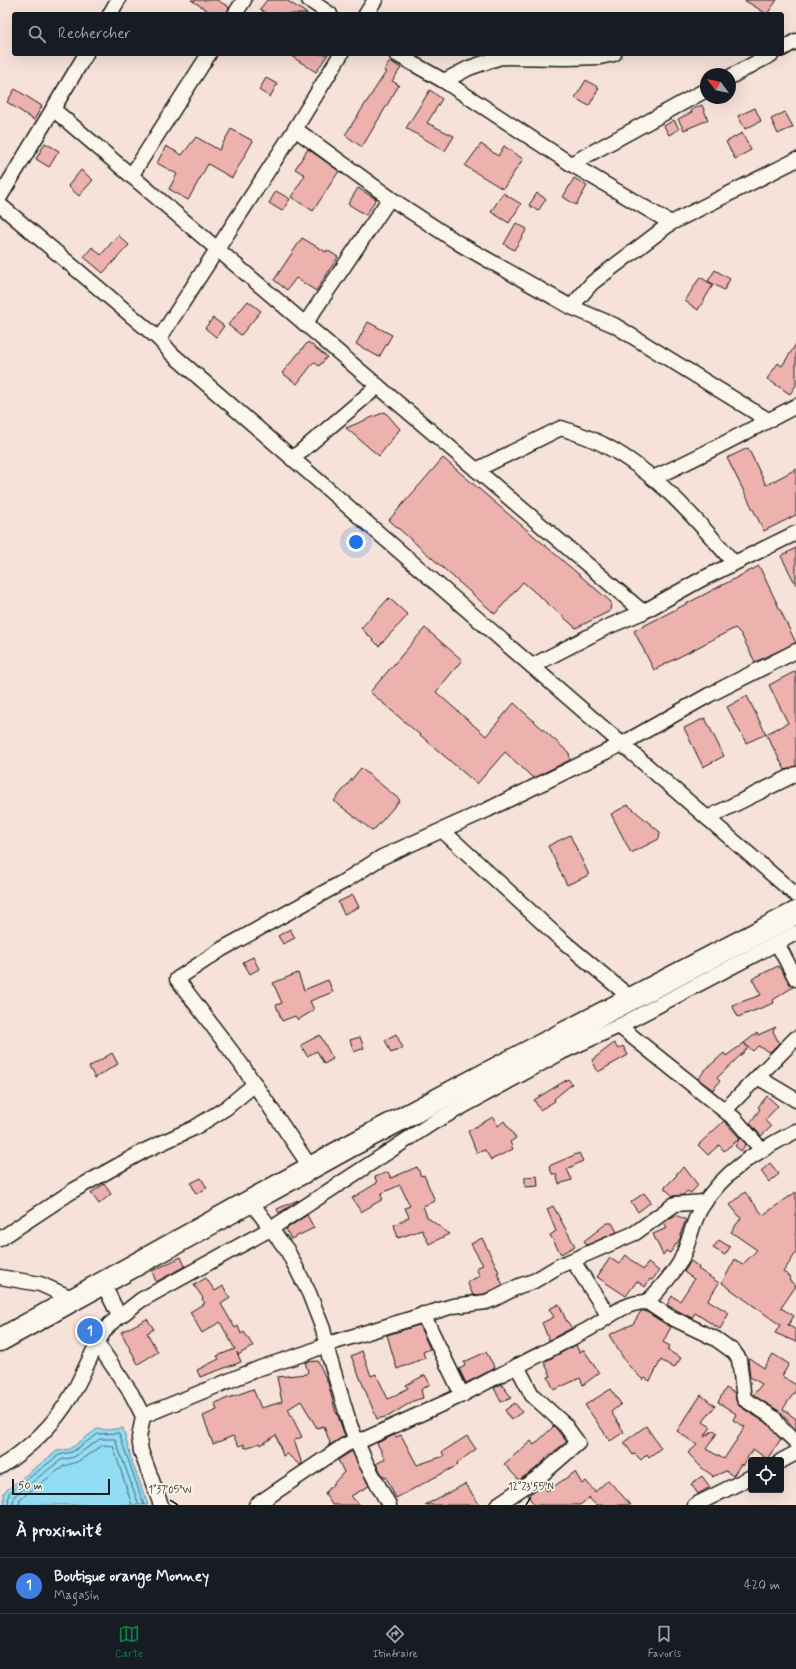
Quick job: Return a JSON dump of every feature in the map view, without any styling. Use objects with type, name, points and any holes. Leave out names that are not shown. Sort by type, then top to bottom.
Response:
[{"type":"main road","points":[[0,1340],[311,1168],[490,1072],[796,913]]},
{"type":"street","points":[[236,12],[244,0]]},
{"type":"street","points":[[309,0],[327,12]]},
{"type":"street","points":[[367,12],[375,0]]},
{"type":"street","points":[[784,48],[796,41]]},
{"type":"street","points":[[0,197],[85,56]]},
{"type":"street","points":[[131,176],[208,56]]},
{"type":"street","points":[[159,339],[295,129],[340,56]]},
{"type":"street","points":[[399,56],[444,82],[571,164],[671,222]]},
{"type":"street","points":[[444,82],[469,68],[501,57],[566,58],[605,56]]},
{"type":"street","points":[[736,74],[768,56]]},
{"type":"street","points":[[571,164],[700,93]]},
{"type":"street","points":[[53,109],[643,612]]},
{"type":"street","points":[[295,129],[390,198],[460,244],[571,307],[614,325],[768,420]]},
{"type":"street","points":[[571,307],[592,283],[671,222],[796,160]]},
{"type":"street","points":[[305,324],[390,198]]},
{"type":"street","points":[[0,205],[159,339],[172,354],[796,895]]},
{"type":"street","points":[[292,458],[378,386]]},
{"type":"street","points":[[653,478],[704,455],[796,406]]},
{"type":"street","points":[[476,470],[561,428],[590,438],[608,447],[653,478],[705,530],[734,563]]},
{"type":"street","points":[[532,666],[605,628],[643,612],[734,563],[796,533]]},
{"type":"street","points":[[311,1168],[255,1084],[177,979],[222,949],[336,886],[382,857],[443,830],[622,744],[709,694],[796,651]]},
{"type":"street","points":[[707,818],[796,774]]},
{"type":"street","points":[[443,830],[557,936],[632,999]]},
{"type":"street","points":[[0,1467],[35,1440],[57,1417],[72,1395],[97,1343],[110,1324],[119,1316],[152,1294],[272,1228],[434,1122],[562,1052],[620,1026],[796,933]]},
{"type":"street","points":[[777,943],[796,979]]},
{"type":"street","points":[[620,1026],[725,1110],[747,1131],[761,1149]]},
{"type":"street","points":[[725,1110],[759,1078],[796,1038]]},
{"type":"street","points":[[759,1078],[796,1100]]},
{"type":"street","points":[[0,1239],[74,1190],[144,1151],[194,1128],[226,1108],[255,1084]]},
{"type":"street","points":[[647,1302],[680,1262],[695,1220],[705,1202],[731,1172],[761,1149],[796,1130]]},
{"type":"street","points":[[251,1202],[288,1250],[303,1280],[328,1344],[331,1363],[350,1425],[366,1464],[389,1505]]},
{"type":"street","points":[[143,1416],[260,1368],[328,1344],[423,1314],[453,1306],[486,1302],[494,1299],[519,1286],[534,1281],[560,1266],[635,1233],[675,1204],[705,1202]]},
{"type":"street","points":[[572,1261],[608,1315]]},
{"type":"street","points":[[0,1277],[40,1284],[74,1299]]},
{"type":"street","points":[[102,1283],[119,1316]]},
{"type":"street","points":[[256,1505],[345,1445],[356,1440],[364,1439],[462,1395],[589,1328],[608,1315],[632,1304],[647,1302],[668,1316],[716,1339],[734,1352],[739,1358],[744,1399],[774,1418],[781,1428],[796,1442]]},
{"type":"street","points":[[423,1314],[462,1395]]},
{"type":"street","points":[[97,1343],[131,1393],[143,1416],[139,1438],[142,1451],[161,1505]]},
{"type":"street","points":[[497,1505],[539,1478],[578,1443],[565,1426],[532,1395],[517,1366]]},
{"type":"street","points":[[784,1459],[796,1453]]},
{"type":"street","points":[[695,1505],[748,1478]]},
{"type":"water","points":[[123,1428],[132,1462],[148,1505],[4,1505],[4,1492],[57,1451],[70,1449],[97,1429],[107,1430]]},
{"type":"building","points":[[191,0],[217,0],[229,7],[228,12],[210,12]]},
{"type":"building","points":[[267,0],[286,0],[305,12],[264,12],[260,9]]},
{"type":"building","points":[[744,0],[777,0],[768,12],[764,12]]},
{"type":"building","points":[[291,56],[327,56],[316,72]]},
{"type":"building","points":[[390,61],[401,68],[392,81],[399,85],[362,147],[345,135],[386,72],[384,71]]},
{"type":"building","points":[[266,78],[277,84],[270,97],[259,90]]},
{"type":"building","points":[[586,80],[599,88],[589,106],[575,98]]},
{"type":"building","points":[[15,89],[42,106],[34,120],[7,102]]},
{"type":"building","points":[[430,90],[442,99],[427,123],[454,136],[445,151],[406,128]]},
{"type":"building","points":[[702,105],[708,120],[684,130],[678,119],[692,112],[691,110]]},
{"type":"building","points":[[755,108],[761,121],[745,129],[738,116]]},
{"type":"building","points":[[785,112],[793,127],[778,134],[771,119]]},
{"type":"building","points":[[674,120],[679,129],[669,135],[664,126]]},
{"type":"building","points":[[231,129],[253,141],[232,178],[208,164],[188,200],[169,189],[177,174],[157,163],[166,146],[182,155],[196,137],[219,150]]},
{"type":"building","points":[[742,133],[751,150],[735,159],[726,142]]},
{"type":"building","points":[[45,143],[59,151],[49,167],[36,159]]},
{"type":"building","points":[[481,144],[498,156],[504,146],[523,159],[503,189],[465,166]]},
{"type":"building","points":[[308,149],[339,171],[313,211],[291,197],[305,175],[295,169]]},
{"type":"building","points":[[81,170],[93,180],[79,196],[68,186]]},
{"type":"building","points":[[574,178],[587,186],[576,205],[563,197]]},
{"type":"building","points":[[358,188],[376,199],[366,215],[348,204]]},
{"type":"building","points":[[276,191],[290,199],[282,211],[269,203]]},
{"type":"building","points":[[503,193],[521,204],[509,223],[491,212]]},
{"type":"building","points":[[537,193],[546,199],[538,211],[529,205]]},
{"type":"building","points":[[516,223],[527,229],[514,250],[504,244]]},
{"type":"building","points":[[118,235],[129,245],[103,273],[84,257],[92,247],[101,255]]},
{"type":"building","points":[[302,238],[338,257],[316,291],[296,278],[287,290],[274,280]]},
{"type":"building","points":[[715,270],[730,279],[724,290],[708,281]]},
{"type":"building","points":[[700,277],[713,285],[698,310],[685,301]]},
{"type":"building","points":[[248,301],[261,311],[241,335],[228,325]]},
{"type":"building","points":[[213,318],[224,326],[216,337],[205,328]]},
{"type":"building","points":[[368,322],[392,335],[379,357],[356,344]]},
{"type":"building","points":[[308,342],[327,357],[319,366],[314,362],[297,384],[282,373]]},
{"type":"building","points":[[796,344],[796,385],[790,394],[767,379],[778,363],[782,366]]},
{"type":"building","points":[[385,412],[400,429],[379,456],[346,428]]},
{"type":"building","points":[[748,448],[766,485],[796,469],[796,515],[764,531],[727,458]]},
{"type":"building","points":[[443,458],[611,602],[610,611],[576,628],[523,582],[495,614],[389,520]]},
{"type":"building","points":[[796,548],[796,585],[781,556]]},
{"type":"building","points":[[759,566],[796,643],[755,662],[741,634],[735,628],[654,670],[634,631]]},
{"type":"building","points":[[389,598],[408,615],[379,646],[361,628]]},
{"type":"building","points":[[425,628],[462,660],[436,692],[486,736],[514,703],[569,753],[570,760],[533,778],[505,752],[477,784],[370,692]]},
{"type":"building","points":[[796,671],[796,766],[785,770],[766,734],[788,723],[769,685]]},
{"type":"building","points":[[747,696],[766,734],[746,743],[727,707]]},
{"type":"building","points":[[705,718],[724,756],[703,767],[684,728]]},
{"type":"building","points":[[361,768],[400,800],[373,831],[334,801]]},
{"type":"building","points":[[628,805],[660,832],[659,839],[631,853],[611,814]]},
{"type":"building","points":[[570,835],[589,875],[567,885],[548,846]]},
{"type":"building","points":[[353,895],[359,907],[344,914],[338,902]]},
{"type":"building","points":[[290,929],[295,938],[283,944],[278,936]]},
{"type":"building","points":[[253,957],[259,969],[250,974],[243,962]]},
{"type":"building","points":[[778,966],[793,987],[773,1000],[774,1003],[738,1017],[732,1005],[761,995],[752,979]]},
{"type":"building","points":[[298,973],[304,990],[328,980],[333,992],[310,1001],[314,1010],[298,1020],[295,1016],[282,1021],[276,1005],[282,1003],[273,983]]},
{"type":"building","points":[[776,1027],[773,1031],[779,1043],[770,1052],[758,1046],[753,1051],[744,1043],[757,1033],[758,1035]]},
{"type":"building","points":[[396,1034],[403,1048],[391,1053],[385,1040]]},
{"type":"building","points":[[320,1035],[333,1059],[324,1064],[317,1051],[307,1056],[301,1045]]},
{"type":"building","points":[[360,1037],[364,1048],[354,1052],[350,1040]]},
{"type":"building","points":[[614,1043],[618,1049],[623,1046],[628,1055],[598,1072],[592,1060]]},
{"type":"building","points":[[744,1043],[748,1048],[717,1078],[720,1081],[713,1090],[698,1079],[705,1070],[724,1053],[726,1056]]},
{"type":"building","points":[[112,1053],[118,1064],[95,1078],[89,1067]]},
{"type":"building","points":[[568,1079],[572,1084],[554,1099],[555,1101],[540,1110],[534,1100]]},
{"type":"building","points":[[767,1096],[778,1106],[765,1120],[771,1127],[761,1136],[750,1123],[760,1109],[758,1107]]},
{"type":"building","points":[[493,1117],[498,1126],[504,1121],[516,1138],[510,1142],[513,1149],[491,1160],[485,1150],[477,1153],[468,1131]]},
{"type":"building","points":[[724,1121],[740,1138],[724,1151],[719,1145],[708,1155],[698,1145]]},
{"type":"building","points":[[740,1138],[746,1144],[741,1151],[735,1146]]},
{"type":"building","points":[[579,1153],[583,1161],[567,1169],[572,1180],[559,1184],[556,1174],[552,1174],[549,1166]]},
{"type":"building","points":[[770,1163],[779,1174],[769,1182],[761,1171]]},
{"type":"building","points":[[417,1167],[421,1176],[424,1175],[435,1201],[423,1206],[427,1217],[449,1234],[429,1244],[422,1230],[398,1238],[394,1225],[409,1217],[405,1208],[410,1206],[400,1185],[380,1194],[383,1199],[361,1212],[352,1198],[377,1183],[375,1177],[388,1172],[391,1178]]},
{"type":"building","points":[[684,1167],[698,1185],[691,1193],[687,1191],[683,1195],[673,1196],[664,1188]]},
{"type":"building","points":[[537,1176],[538,1186],[525,1187],[525,1177]]},
{"type":"building","points":[[201,1178],[207,1188],[196,1194],[191,1183]]},
{"type":"building","points":[[104,1184],[111,1194],[99,1204],[91,1193]]},
{"type":"building","points":[[745,1192],[763,1215],[796,1192],[796,1253],[783,1272],[791,1277],[789,1280],[796,1286],[781,1308],[794,1316],[788,1325],[796,1330],[796,1342],[775,1333],[780,1325],[722,1283],[735,1259],[742,1265],[757,1250],[731,1232],[741,1218],[730,1205]]},
{"type":"building","points":[[644,1193],[651,1202],[638,1212],[631,1202]]},
{"type":"building","points":[[298,1201],[279,1213],[277,1209]]},
{"type":"building","points":[[553,1206],[575,1246],[561,1254],[550,1235],[556,1231],[547,1209]]},
{"type":"building","points":[[307,1215],[314,1228],[291,1239],[286,1229]]},
{"type":"building","points":[[676,1215],[686,1220],[680,1235],[681,1237],[670,1253],[666,1251],[663,1255],[653,1234],[667,1228],[664,1222]]},
{"type":"building","points":[[607,1223],[612,1223],[617,1232],[587,1245],[584,1241]]},
{"type":"building","points":[[482,1238],[499,1272],[497,1273],[503,1285],[484,1294],[473,1295],[467,1282],[480,1276],[476,1268],[483,1265],[471,1244]]},
{"type":"building","points":[[719,1240],[730,1247],[725,1255],[713,1248]]},
{"type":"building","points":[[626,1255],[643,1270],[648,1263],[659,1271],[652,1280],[650,1279],[645,1287],[637,1281],[626,1296],[597,1277],[610,1258],[619,1264]]},
{"type":"building","points":[[181,1257],[185,1266],[156,1282],[152,1271]]},
{"type":"building","points":[[691,1261],[699,1267],[698,1269],[719,1283],[708,1300],[729,1313],[720,1329],[695,1313],[692,1318],[667,1305],[672,1296],[680,1301],[693,1281],[694,1279],[684,1272]]},
{"type":"building","points":[[206,1278],[215,1291],[223,1286],[230,1298],[221,1304],[235,1328],[238,1326],[241,1334],[244,1332],[253,1346],[238,1355],[241,1362],[200,1377],[197,1370],[219,1359],[217,1356],[235,1349],[220,1322],[202,1333],[190,1312],[205,1303],[194,1285]]},
{"type":"building","points":[[559,1304],[566,1320],[572,1328],[549,1340],[542,1323],[554,1317],[549,1309]]},
{"type":"building","points":[[641,1311],[645,1311],[671,1327],[663,1342],[670,1346],[667,1350],[681,1358],[674,1368],[661,1360],[650,1381],[645,1378],[643,1380],[627,1364],[609,1335],[633,1324]]},
{"type":"building","points":[[147,1319],[154,1329],[147,1333],[158,1352],[138,1364],[121,1332]]},
{"type":"building","points":[[419,1325],[430,1349],[423,1352],[425,1358],[397,1369],[387,1335]]},
{"type":"building","points":[[576,1345],[579,1352],[584,1350],[599,1373],[583,1385],[580,1378],[554,1390],[548,1377],[551,1376],[544,1362]]},
{"type":"building","points":[[362,1351],[371,1376],[376,1374],[388,1399],[408,1388],[406,1385],[425,1375],[430,1384],[421,1390],[423,1398],[413,1401],[389,1416],[377,1419],[351,1356]]},
{"type":"building","points":[[486,1352],[495,1368],[466,1383],[459,1369],[465,1366],[464,1362]]},
{"type":"building","points":[[773,1354],[789,1364],[782,1376],[796,1385],[796,1390],[783,1409],[796,1419],[796,1430],[779,1411],[753,1395],[762,1384],[750,1377],[748,1359],[749,1358],[764,1368]]},
{"type":"building","points":[[318,1361],[328,1383],[336,1413],[345,1436],[328,1446],[330,1443],[324,1426],[317,1428],[301,1401],[288,1409],[302,1437],[294,1440],[302,1464],[300,1465],[287,1454],[283,1456],[276,1435],[261,1445],[260,1443],[245,1448],[244,1444],[239,1446],[233,1436],[213,1444],[203,1416],[217,1410],[215,1403],[253,1389],[261,1408],[282,1402],[277,1377],[306,1374],[308,1372],[305,1362]]},
{"type":"building","points":[[501,1384],[512,1398],[501,1402],[494,1388]]},
{"type":"building","points":[[726,1388],[735,1393],[739,1406],[768,1424],[781,1439],[768,1457],[764,1457],[753,1449],[742,1466],[741,1464],[733,1476],[726,1471],[712,1477],[713,1476],[702,1468],[688,1453],[697,1445],[677,1431],[701,1395],[715,1406],[703,1422],[711,1427],[704,1437],[714,1430],[717,1433],[706,1449],[724,1459],[745,1427],[733,1420],[736,1414],[718,1402]]},
{"type":"building","points":[[611,1389],[621,1404],[611,1412],[624,1432],[610,1441],[585,1405]]},
{"type":"building","points":[[515,1403],[522,1412],[511,1420],[505,1410]]},
{"type":"building","points":[[554,1426],[567,1442],[545,1458],[546,1459],[534,1470],[519,1480],[504,1464],[531,1441],[534,1445]]},
{"type":"building","points":[[646,1426],[661,1448],[649,1457],[647,1454],[641,1460],[635,1454],[633,1455],[624,1442]]},
{"type":"building","points":[[394,1435],[396,1437],[401,1435],[417,1465],[444,1456],[442,1452],[467,1436],[476,1449],[457,1463],[458,1465],[396,1498],[386,1477],[384,1478],[376,1464],[385,1459],[377,1443]]},
{"type":"building","points":[[352,1451],[369,1486],[351,1496],[359,1505],[332,1505],[325,1493],[344,1472],[338,1460]]},
{"type":"building","points":[[575,1472],[582,1484],[586,1481],[595,1492],[608,1480],[631,1505],[596,1505],[589,1498],[590,1497],[580,1505],[534,1505],[528,1495],[543,1485],[547,1491]]},
{"type":"building","points":[[702,1476],[710,1487],[698,1494],[691,1484]]},
{"type":"building","points":[[465,1484],[480,1505],[425,1505]]},
{"type":"place","name":"Boutique orange Monney","points":[[90,1331]]}]
